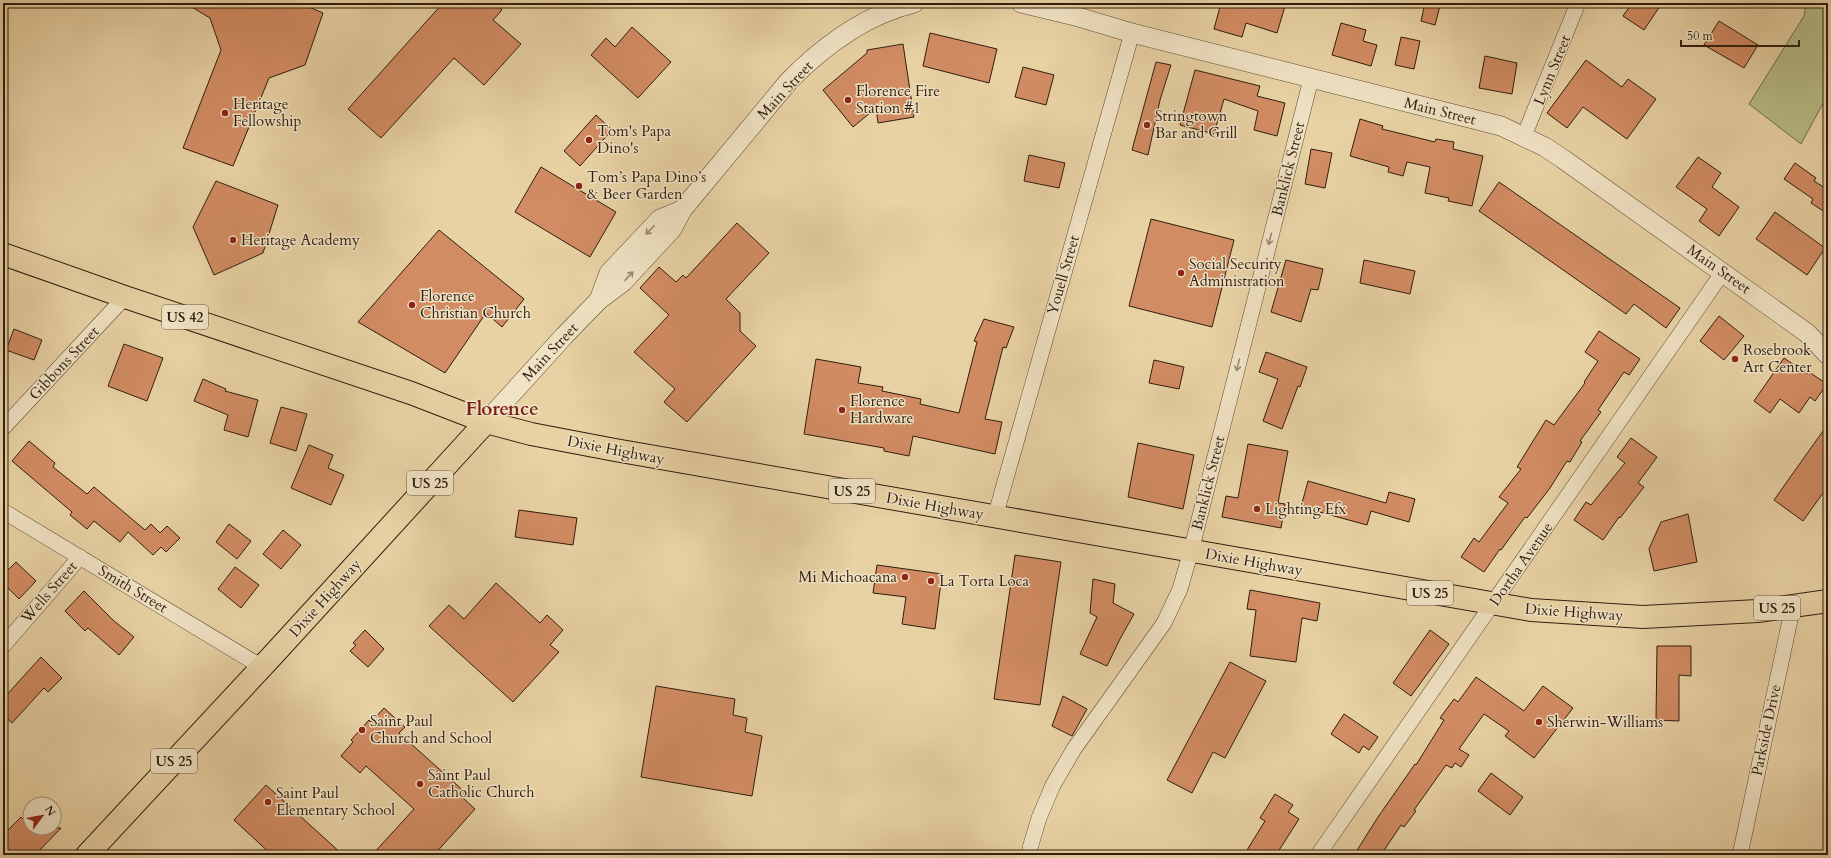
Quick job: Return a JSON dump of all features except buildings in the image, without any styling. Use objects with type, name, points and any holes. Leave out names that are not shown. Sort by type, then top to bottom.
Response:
[{"type":"main road","name":"US 42","points":[[3,254],[125,297],[411,393],[486,422]]},
{"type":"main road","name":"Dixie Highway","points":[[86,855],[262,667],[486,422],[531,434],[616,450],[1531,610],[1643,617],[1758,611],[1828,601]]},
{"type":"street","name":"Main Street","points":[[486,422],[599,300],[609,273],[660,219],[682,210],[788,82],[800,70],[838,39],[868,11],[914,3]]},
{"type":"street","name":"Main Street","points":[[1021,3],[1056,7],[1132,33],[1501,126],[1524,136],[1545,147],[1723,272],[1807,333],[1828,355]]},
{"type":"street","name":"Lynn Street","points":[[1524,136],[1578,3]]},
{"type":"street","name":"Youell Street","points":[[994,516],[1132,33]]},
{"type":"street","name":"Banklick Street","points":[[1030,855],[1030,848],[1039,818],[1054,785],[1074,749],[1164,623],[1180,589],[1192,551],[1311,79]]},
{"type":"street","name":"Dortha Avenue","points":[[1318,855],[1723,272]]},
{"type":"street","name":"Gibbons Street","points":[[3,428],[125,297]]},
{"type":"street","name":"Main Street","points":[[1807,333],[1828,338]]},
{"type":"street","name":"Smith Street","points":[[3,511],[262,667]]},
{"type":"street","name":"Wells Street","points":[[3,646],[80,557]]},
{"type":"street","name":"Parkside Drive","points":[[1740,855],[1793,606]]},
{"type":"green space","points":[[1806,3],[1828,3],[1828,94],[1801,144],[1749,104],[1804,16]]},
{"type":"place","name":"Florence Fire Station #1","points":[[848,100]]},
{"type":"place","name":"Heritage Fellowship","points":[[225,113]]},
{"type":"place","name":"Stringtown Bar and Grill","points":[[1147,125]]},
{"type":"place","name":"Tom's Papa Dino's","points":[[589,140]]},
{"type":"place","name":"Tom’s Papa Dino’s & Beer Garden","points":[[579,186]]},
{"type":"place","name":"Heritage Academy","points":[[233,240]]},
{"type":"place","name":"Social Security Administration","points":[[1181,273]]},
{"type":"place","name":"Florence Christian Church","points":[[412,305]]},
{"type":"place","name":"Rosebrook Art Center","points":[[1735,359]]},
{"type":"place","name":"Florence Hardware","points":[[842,410]]},
{"type":"place","name":"Lighting Efx","points":[[1257,509]]},
{"type":"place","name":"Mi Michoacana","points":[[905,577]]},
{"type":"place","name":"La Torta Loca","points":[[931,581]]},
{"type":"place","name":"Sherwin-Williams","points":[[1539,722]]},
{"type":"place","name":"Saint Paul Church and School","points":[[362,730]]},
{"type":"place","name":"Saint Paul Catholic Church","points":[[420,784]]},
{"type":"place","name":"Saint Paul Elementary School","points":[[268,802]]},
{"type":"district","name":"Florence","points":[[502,409]]}]
